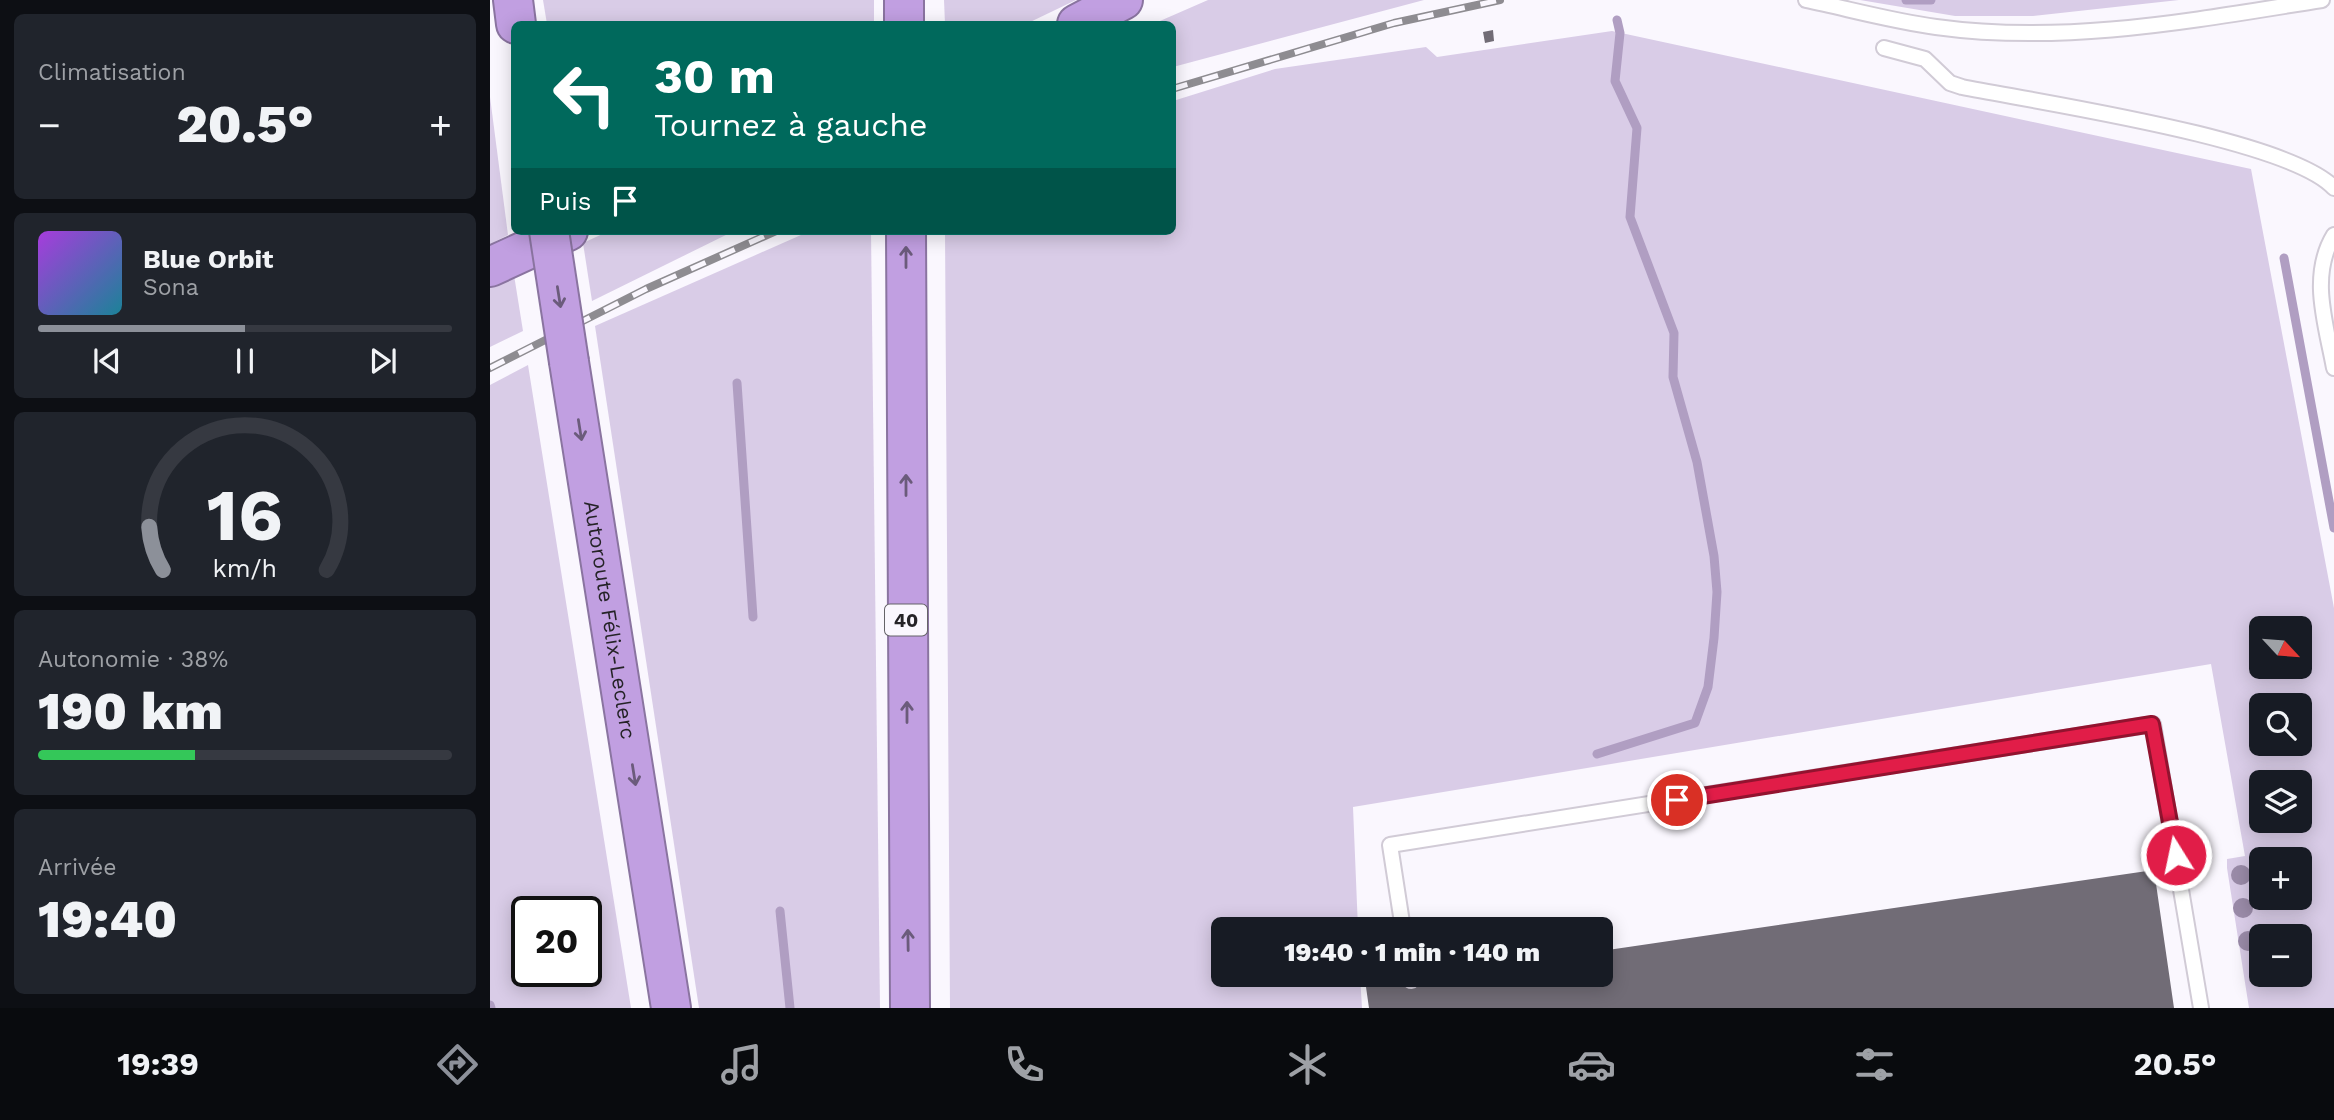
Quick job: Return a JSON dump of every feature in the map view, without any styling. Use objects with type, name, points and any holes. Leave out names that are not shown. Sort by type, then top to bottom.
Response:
[{"type":"highway","points":[[513,0],[516,21]]},
{"type":"highway","points":[[904,0],[904,21]]},
{"type":"highway","points":[[1083,21],[1123,0]]},
{"type":"highway","name":"Autoroute Félix-Leclerc","points":[[550,235],[671,1008]]},
{"type":"highway","points":[[490,267],[559,235]]},
{"type":"highway","name":"40","points":[[906,235],[910,1008]]},
{"type":"lane","points":[[1806,0],[1937,27],[1979,31],[2102,32],[2151,27],[2322,0]]},
{"type":"lane","points":[[1884,48],[1925,59],[1950,83],[1962,87],[2176,130],[2281,158],[2308,168],[2334,188]]},
{"type":"lane","points":[[2334,235],[2321,262],[2320,282],[2334,368]]},
{"type":"lane","points":[[1401,917],[1390,845],[2152,724],[2201,1008]]},
{"type":"shaded area","points":[[543,0],[874,0],[874,21],[546,21]]},
{"type":"shaded area","points":[[944,0],[1076,0],[1032,21],[945,21]]},
{"type":"shaded area","points":[[1208,0],[1424,0],[1176,66],[1176,21],[1160,21]]},
{"type":"shaded area","points":[[1860,0],[2179,0],[2033,16],[1955,16]]},
{"type":"shaded area","points":[[1612,31],[2251,169],[2334,608],[2334,1008],[2249,1008],[2227,868],[2227,859],[2245,856],[2211,664],[1353,807],[1358,917],[1211,917],[1211,987],[1361,987],[1362,1008],[950,1008],[945,235],[1176,235],[1176,100],[1275,69],[1426,47],[1437,57]]},
{"type":"shaded area","points":[[490,97],[508,235],[490,244]]},
{"type":"shaded area","points":[[600,235],[726,235],[592,301],[583,243]]},
{"type":"shaded area","points":[[801,235],[871,235],[880,1008],[699,1008],[595,326]]},
{"type":"shaded area","points":[[514,275],[523,331],[490,347],[490,288]]},
{"type":"shaded area","points":[[528,365],[631,1008],[490,1008],[490,385]]},
{"type":"building","points":[[1493,30],[1494,41],[1485,43],[1483,32]]},
{"type":"building","points":[[2154,870],[2174,1008],[1369,1008],[1366,987],[1613,987],[1613,949]]},
{"type":"waterway","points":[[1906,0],[1931,0]]},
{"type":"waterway","points":[[1597,754],[1695,723],[1708,687],[1717,592],[1714,556],[1697,462],[1673,377],[1674,333],[1630,217],[1637,128],[1615,81],[1620,33],[1617,20]]},
{"type":"waterway","points":[[2284,258],[2334,528]]},
{"type":"waterway","points":[[737,383],[753,617]]},
{"type":"waterway","points":[[780,911],[790,1008]]},
{"type":"railway","points":[[1176,88],[1394,23],[1500,0]]},
{"type":"railway","points":[[490,368],[646,289],[767,235]]},
{"type":"route","points":[[1677,800],[2152,724],[2176,855]]}]
